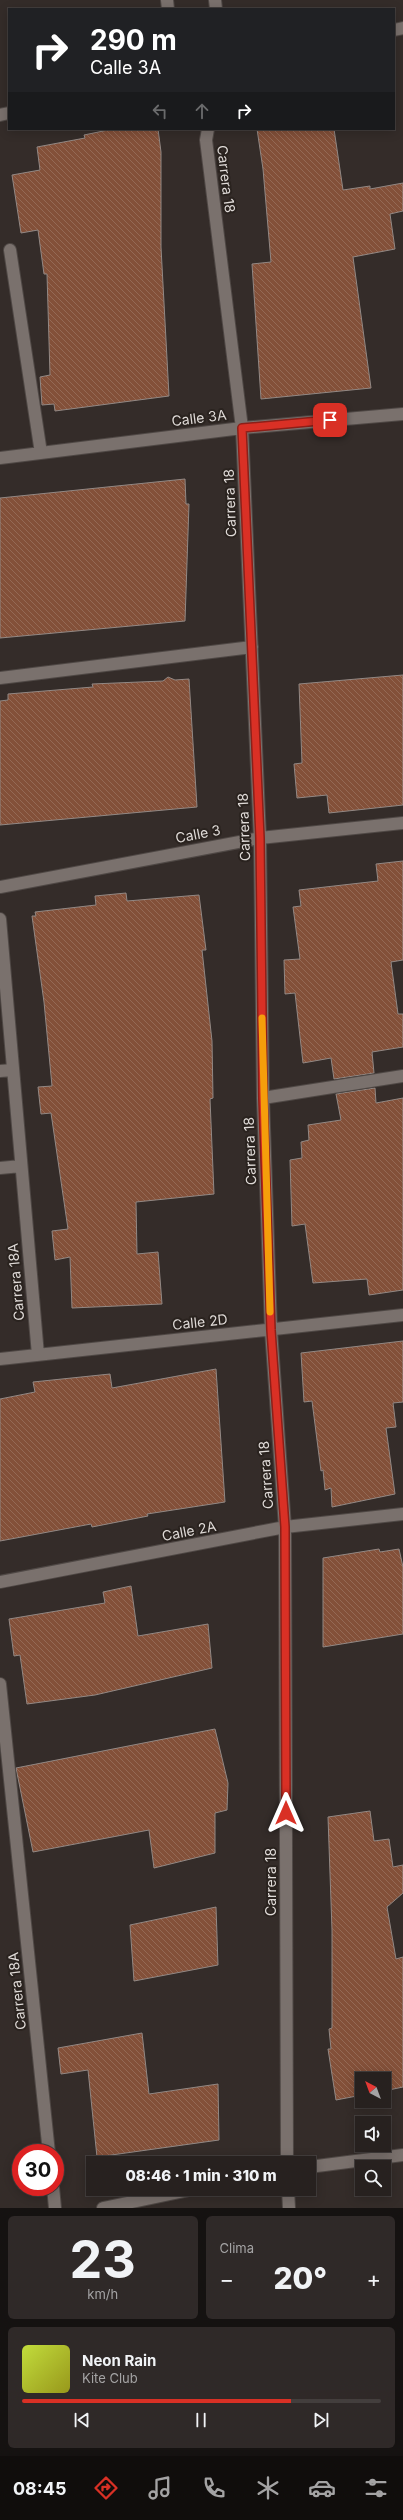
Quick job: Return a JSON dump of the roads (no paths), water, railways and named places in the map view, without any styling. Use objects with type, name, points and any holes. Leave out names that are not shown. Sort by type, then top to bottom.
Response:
[{"type":"street","name":"Carrera 18","points":[[205,133],[242,428],[260,838],[263,1098],[271,1330],[285,1527],[287,2156]]},
{"type":"street","points":[[10,250],[41,453]]},
{"type":"street","name":"Calle 3A","points":[[0,458],[242,428],[403,414]]},
{"type":"street","points":[[0,678],[252,647]]},
{"type":"street","name":"Calle 3","points":[[0,887],[260,838],[403,823]]},
{"type":"street","name":"Carrera 18A","points":[[0,919],[38,1355]]},
{"type":"street","points":[[0,1071],[13,1070]]},
{"type":"street","points":[[263,1098],[403,1076]]},
{"type":"street","points":[[0,1168],[21,1166]]},
{"type":"street","name":"Calle 2D","points":[[0,1359],[403,1315]]},
{"type":"street","name":"Calle 2A","points":[[0,1582],[285,1527],[403,1514]]},
{"type":"street","name":"Carrera 18A","points":[[0,1684],[48,2144]]},
{"type":"street","points":[[316,2166],[403,2155]]},
{"type":"street","points":[[54,2196],[55,2208]]},
{"type":"street","points":[[102,2208],[160,2196]]},
{"type":"street","points":[[288,2196],[288,2208]]}]
